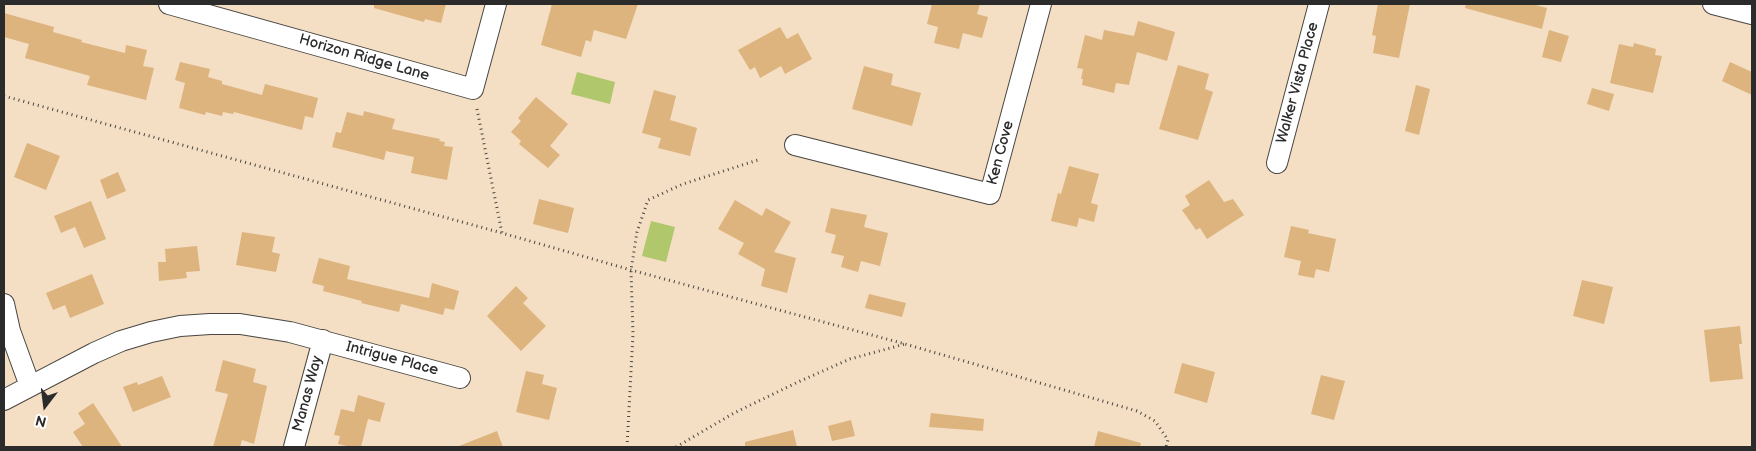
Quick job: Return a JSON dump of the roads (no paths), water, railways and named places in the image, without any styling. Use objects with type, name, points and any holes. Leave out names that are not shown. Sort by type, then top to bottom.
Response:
[{"type":"street","name":"Horizon Ridge Lane","points":[[169,4],[235,13],[473,89],[496,4]]},
{"type":"street","name":"Ken Cove","points":[[795,145],[990,194],[1041,4]]},
{"type":"street","name":"Walker Vista Place","points":[[1277,162],[1318,4]]},
{"type":"street","points":[[1713,4],[1752,14]]},
{"type":"street","points":[[4,304],[10,331],[30,386]]},
{"type":"street","name":"Intrigue Place","points":[[4,400],[121,341],[180,326],[240,324],[282,331],[323,340],[460,378]]},
{"type":"street","name":"Manas Way","points":[[294,447],[323,340]]}]
